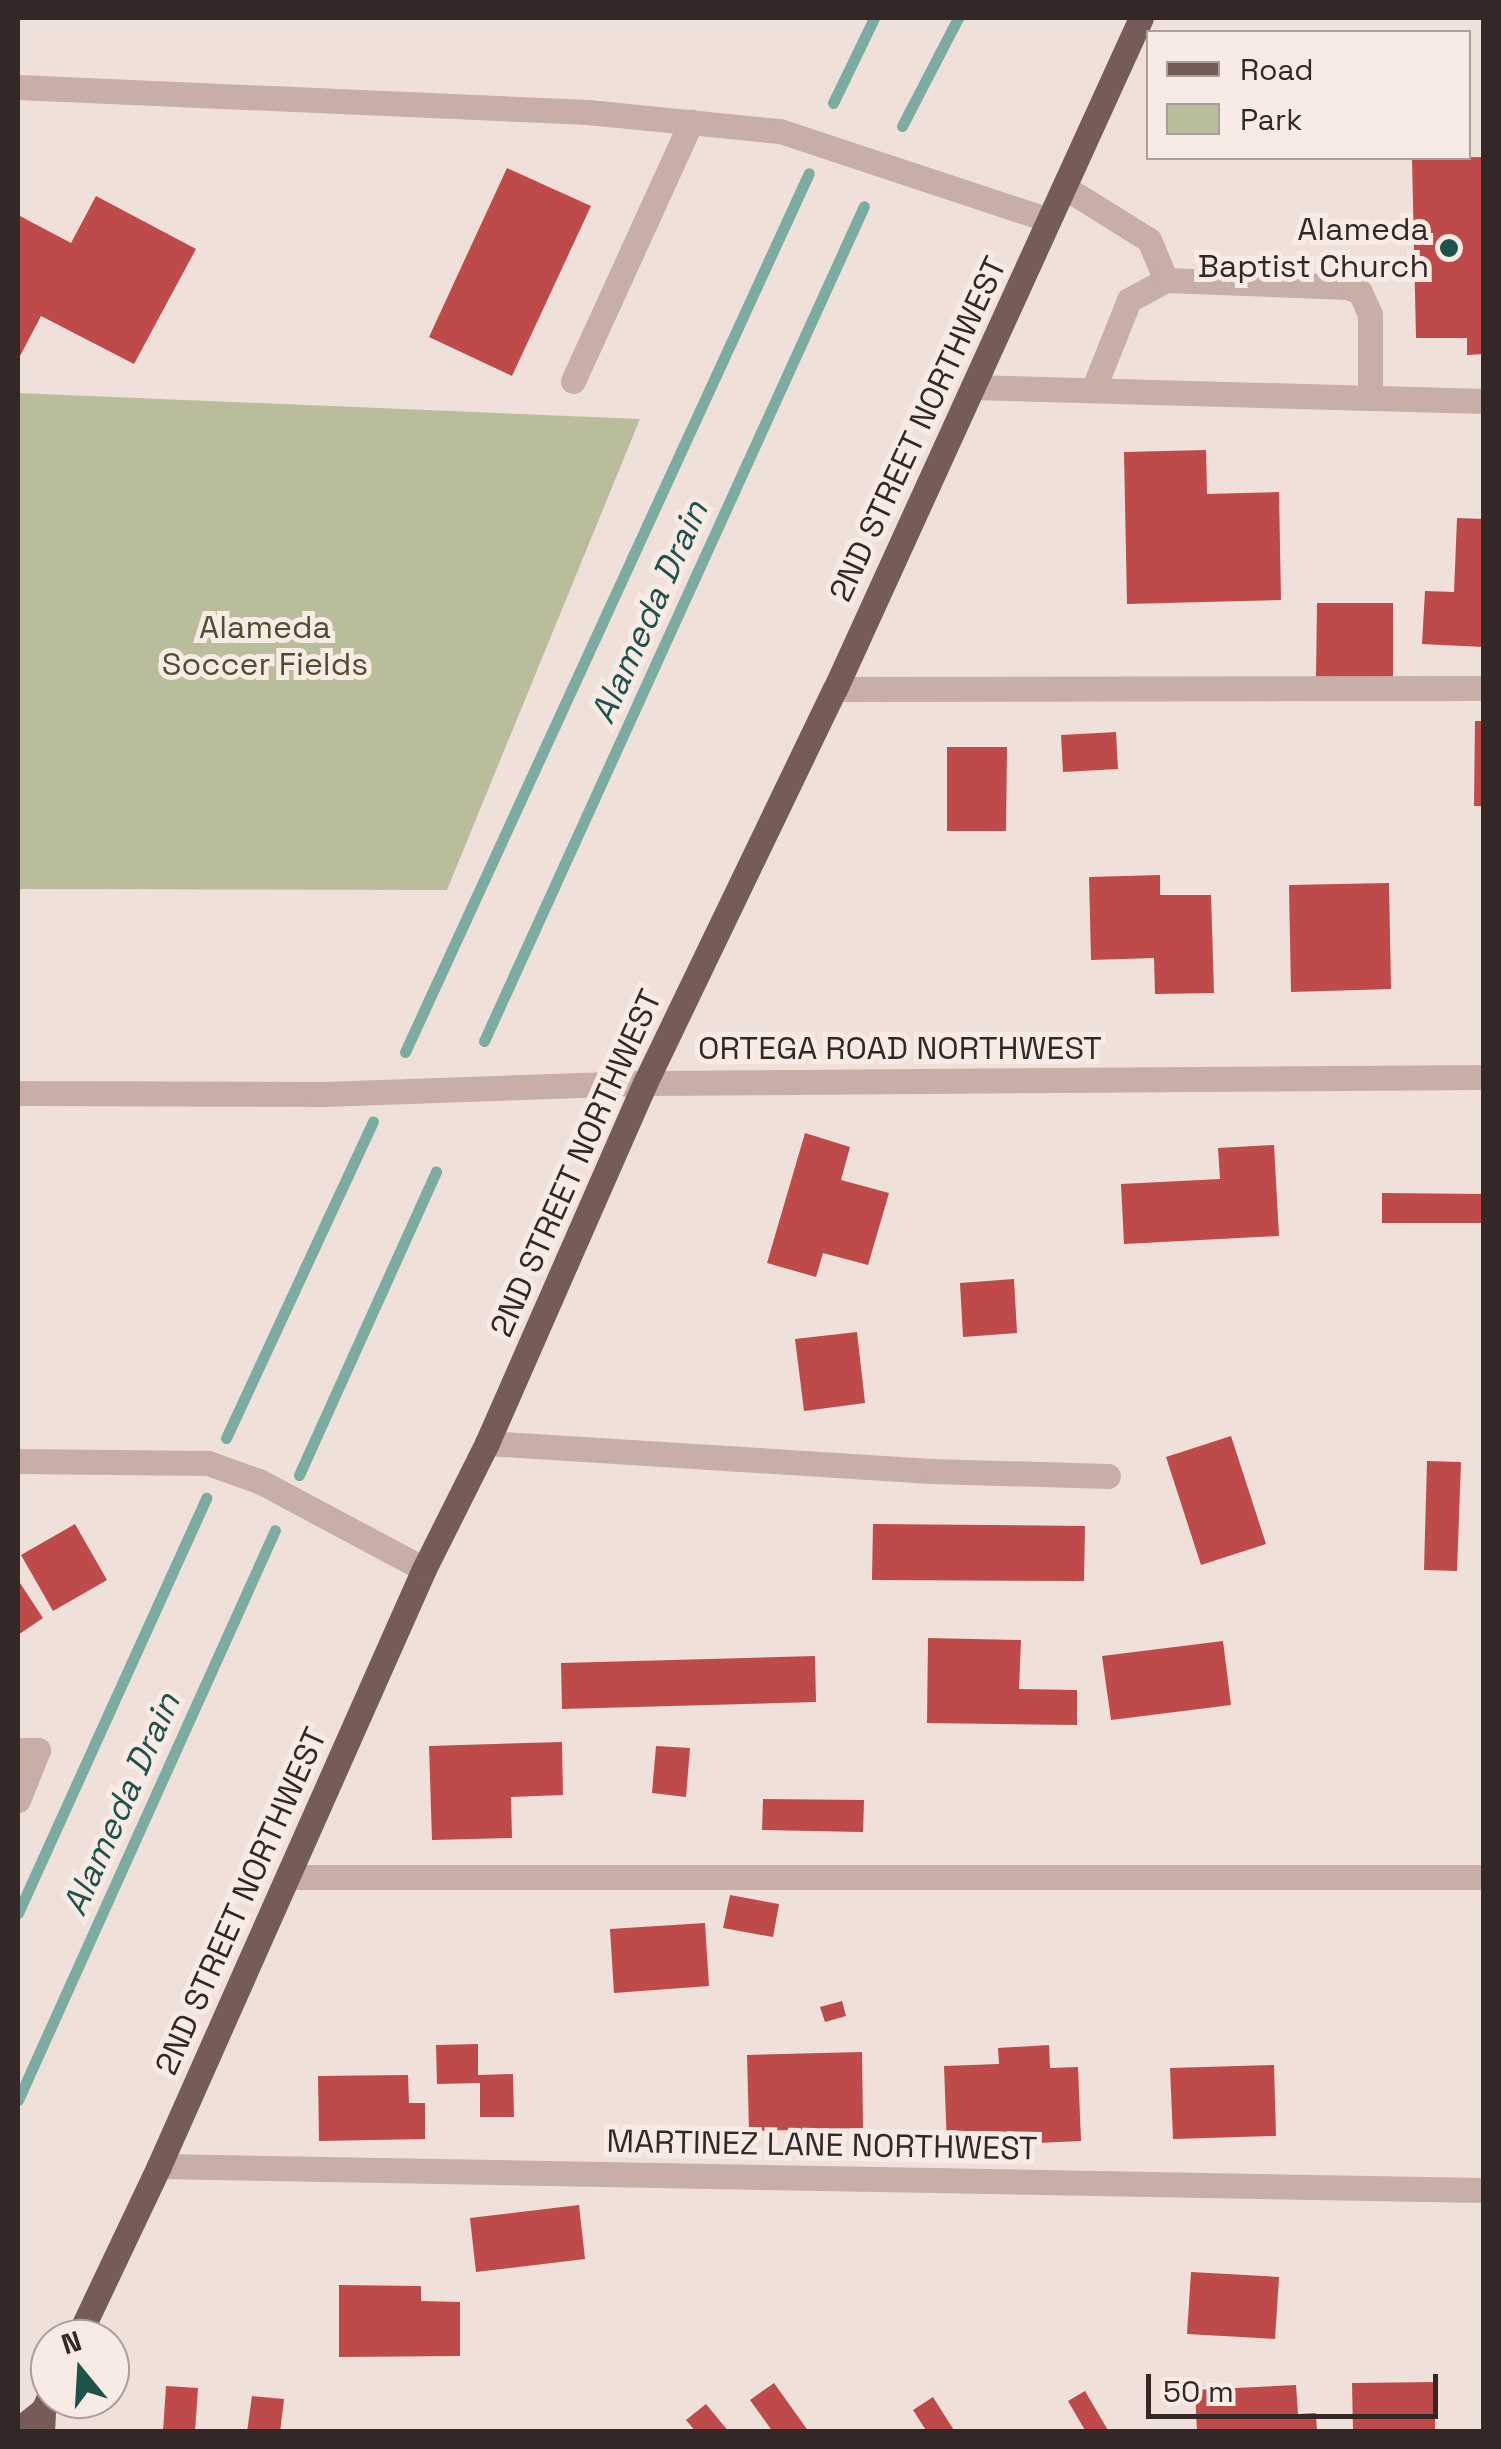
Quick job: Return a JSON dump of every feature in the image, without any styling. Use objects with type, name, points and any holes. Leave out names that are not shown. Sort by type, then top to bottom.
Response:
[{"type":"main road","name":"2ND STREET NORTHWEST","points":[[86,2319],[159,2166],[424,1569],[486,1442],[645,1082],[835,688],[1141,18]]},
{"type":"street","points":[[18,87],[588,112],[780,131],[1049,220]]},
{"type":"street","points":[[574,381],[691,122]]},
{"type":"street","points":[[1064,187],[1148,240],[1166,280]]},
{"type":"street","points":[[1093,390],[1129,300],[1166,280],[1348,287],[1360,292],[1370,314],[1370,398]]},
{"type":"street","points":[[973,386],[1484,401]]},
{"type":"street","points":[[835,688],[1484,688]]},
{"type":"street","name":"ORTEGA ROAD NORTHWEST","points":[[18,1093],[323,1094],[645,1082],[1484,1077]]},
{"type":"street","points":[[486,1442],[932,1471],[1108,1476]]},
{"type":"street","points":[[18,1461],[208,1463],[261,1482],[424,1569]]},
{"type":"street","points":[[18,1800],[28,1750]]},
{"type":"street","points":[[288,1877],[1484,1877]]},
{"type":"street","name":"MARTINEZ LANE NORTHWEST","points":[[159,2166],[1484,2190]]},
{"type":"green space","name":"Alameda Soccer Fields","points":[[18,393],[640,419],[447,890],[18,889]]},
{"type":"building","name":"Alameda Baptist Church","points":[[1484,157],[1484,354],[1467,355],[1467,338],[1416,338],[1412,160]]},
{"type":"building","points":[[507,168],[591,206],[512,376],[429,337]]},
{"type":"building","points":[[96,196],[196,249],[134,364],[41,316],[20,356],[18,215],[71,243]]},
{"type":"building","points":[[1206,450],[1207,494],[1279,492],[1281,600],[1127,604],[1124,452]]},
{"type":"building","points":[[1457,518],[1484,519],[1484,647],[1422,644],[1425,591],[1454,592]]},
{"type":"building","points":[[1317,603],[1393,603],[1393,677],[1316,678]]},
{"type":"building","points":[[1475,721],[1484,721],[1484,806],[1474,806]]},
{"type":"building","points":[[1116,732],[1118,769],[1063,772],[1061,735]]},
{"type":"building","points":[[947,747],[1007,747],[1006,831],[947,831]]},
{"type":"building","points":[[1160,875],[1160,895],[1211,895],[1214,993],[1155,994],[1154,958],[1091,960],[1089,877]]},
{"type":"building","points":[[1389,883],[1391,989],[1291,992],[1289,885]]},
{"type":"building","points":[[805,1133],[850,1147],[841,1180],[889,1193],[868,1265],[823,1253],[816,1277],[767,1263]]},
{"type":"building","points":[[1274,1145],[1279,1236],[1124,1244],[1121,1184],[1220,1179],[1218,1148]]},
{"type":"building","points":[[1382,1193],[1484,1194],[1484,1223],[1382,1223]]},
{"type":"building","points":[[1014,1279],[1017,1333],[963,1337],[960,1283]]},
{"type":"building","points":[[857,1332],[865,1403],[804,1411],[795,1339]]},
{"type":"building","points":[[1231,1436],[1266,1544],[1201,1565],[1166,1457]]},
{"type":"building","points":[[1427,1461],[1461,1462],[1457,1571],[1424,1570]]},
{"type":"building","points":[[75,1524],[107,1580],[53,1611],[21,1555]]},
{"type":"building","points":[[873,1524],[1085,1526],[1084,1581],[872,1580]]},
{"type":"building","points":[[18,1580],[43,1618],[18,1635]]},
{"type":"building","points":[[928,1638],[1021,1640],[1019,1689],[1077,1690],[1077,1725],[927,1723]]},
{"type":"building","points":[[1223,1641],[1231,1705],[1111,1720],[1102,1656]]},
{"type":"building","points":[[815,1656],[816,1702],[562,1709],[561,1663]]},
{"type":"building","points":[[562,1742],[563,1795],[511,1797],[512,1838],[432,1840],[429,1746]]},
{"type":"building","points":[[656,1746],[690,1748],[686,1797],[652,1793]]},
{"type":"building","points":[[763,1799],[864,1800],[863,1832],[762,1830]]},
{"type":"building","points":[[730,1895],[779,1904],[773,1937],[723,1928]]},
{"type":"building","points":[[705,1923],[709,1986],[614,1993],[610,1929]]},
{"type":"building","points":[[842,2001],[846,2016],[825,2022],[820,2007]]},
{"type":"building","points":[[478,2044],[478,2075],[513,2074],[514,2117],[480,2117],[480,2083],[437,2084],[436,2045]]},
{"type":"building","points":[[1049,2045],[1050,2068],[1078,2067],[1081,2141],[947,2147],[944,2066],[999,2064],[998,2048]]},
{"type":"building","points":[[862,2052],[863,2128],[749,2131],[747,2055]]},
{"type":"building","points":[[1274,2065],[1276,2136],[1173,2139],[1170,2068]]},
{"type":"building","points":[[408,2075],[409,2103],[425,2103],[425,2139],[319,2141],[318,2076]]},
{"type":"building","points":[[579,2205],[585,2259],[476,2272],[470,2218]]},
{"type":"building","points":[[1191,2272],[1279,2277],[1275,2339],[1187,2334]]},
{"type":"building","points":[[339,2285],[421,2286],[421,2301],[460,2302],[460,2356],[339,2357]]},
{"type":"building","points":[[1435,2382],[1435,2432],[1353,2432],[1352,2383]]},
{"type":"building","points":[[774,2383],[809,2432],[773,2432],[750,2400]]},
{"type":"building","points":[[1296,2385],[1298,2414],[1316,2413],[1317,2432],[1197,2432],[1195,2390]]},
{"type":"building","points":[[166,2386],[198,2388],[195,2432],[163,2432]]},
{"type":"building","points":[[1085,2391],[1109,2432],[1086,2432],[1068,2401]]},
{"type":"building","points":[[252,2396],[284,2399],[280,2432],[247,2432]]},
{"type":"building","points":[[933,2397],[955,2432],[927,2432],[913,2410]]},
{"type":"building","points":[[706,2404],[729,2432],[696,2432],[686,2420]]},
{"type":"waterway","points":[[833,103],[874,18]]},
{"type":"waterway","name":"Alameda Drain","points":[[902,126],[958,18]]},
{"type":"waterway","points":[[405,1052],[809,173]]},
{"type":"waterway","name":"Alameda Drain","points":[[484,1041],[864,206]]},
{"type":"waterway","points":[[226,1438],[373,1121]]},
{"type":"waterway","name":"Alameda Drain","points":[[299,1475],[436,1172]]},
{"type":"waterway","points":[[18,1913],[206,1498]]},
{"type":"waterway","name":"Alameda Drain","points":[[18,2100],[275,1530]]},
{"type":"place","name":"Alameda Baptist Church","points":[[1449,248]]}]
